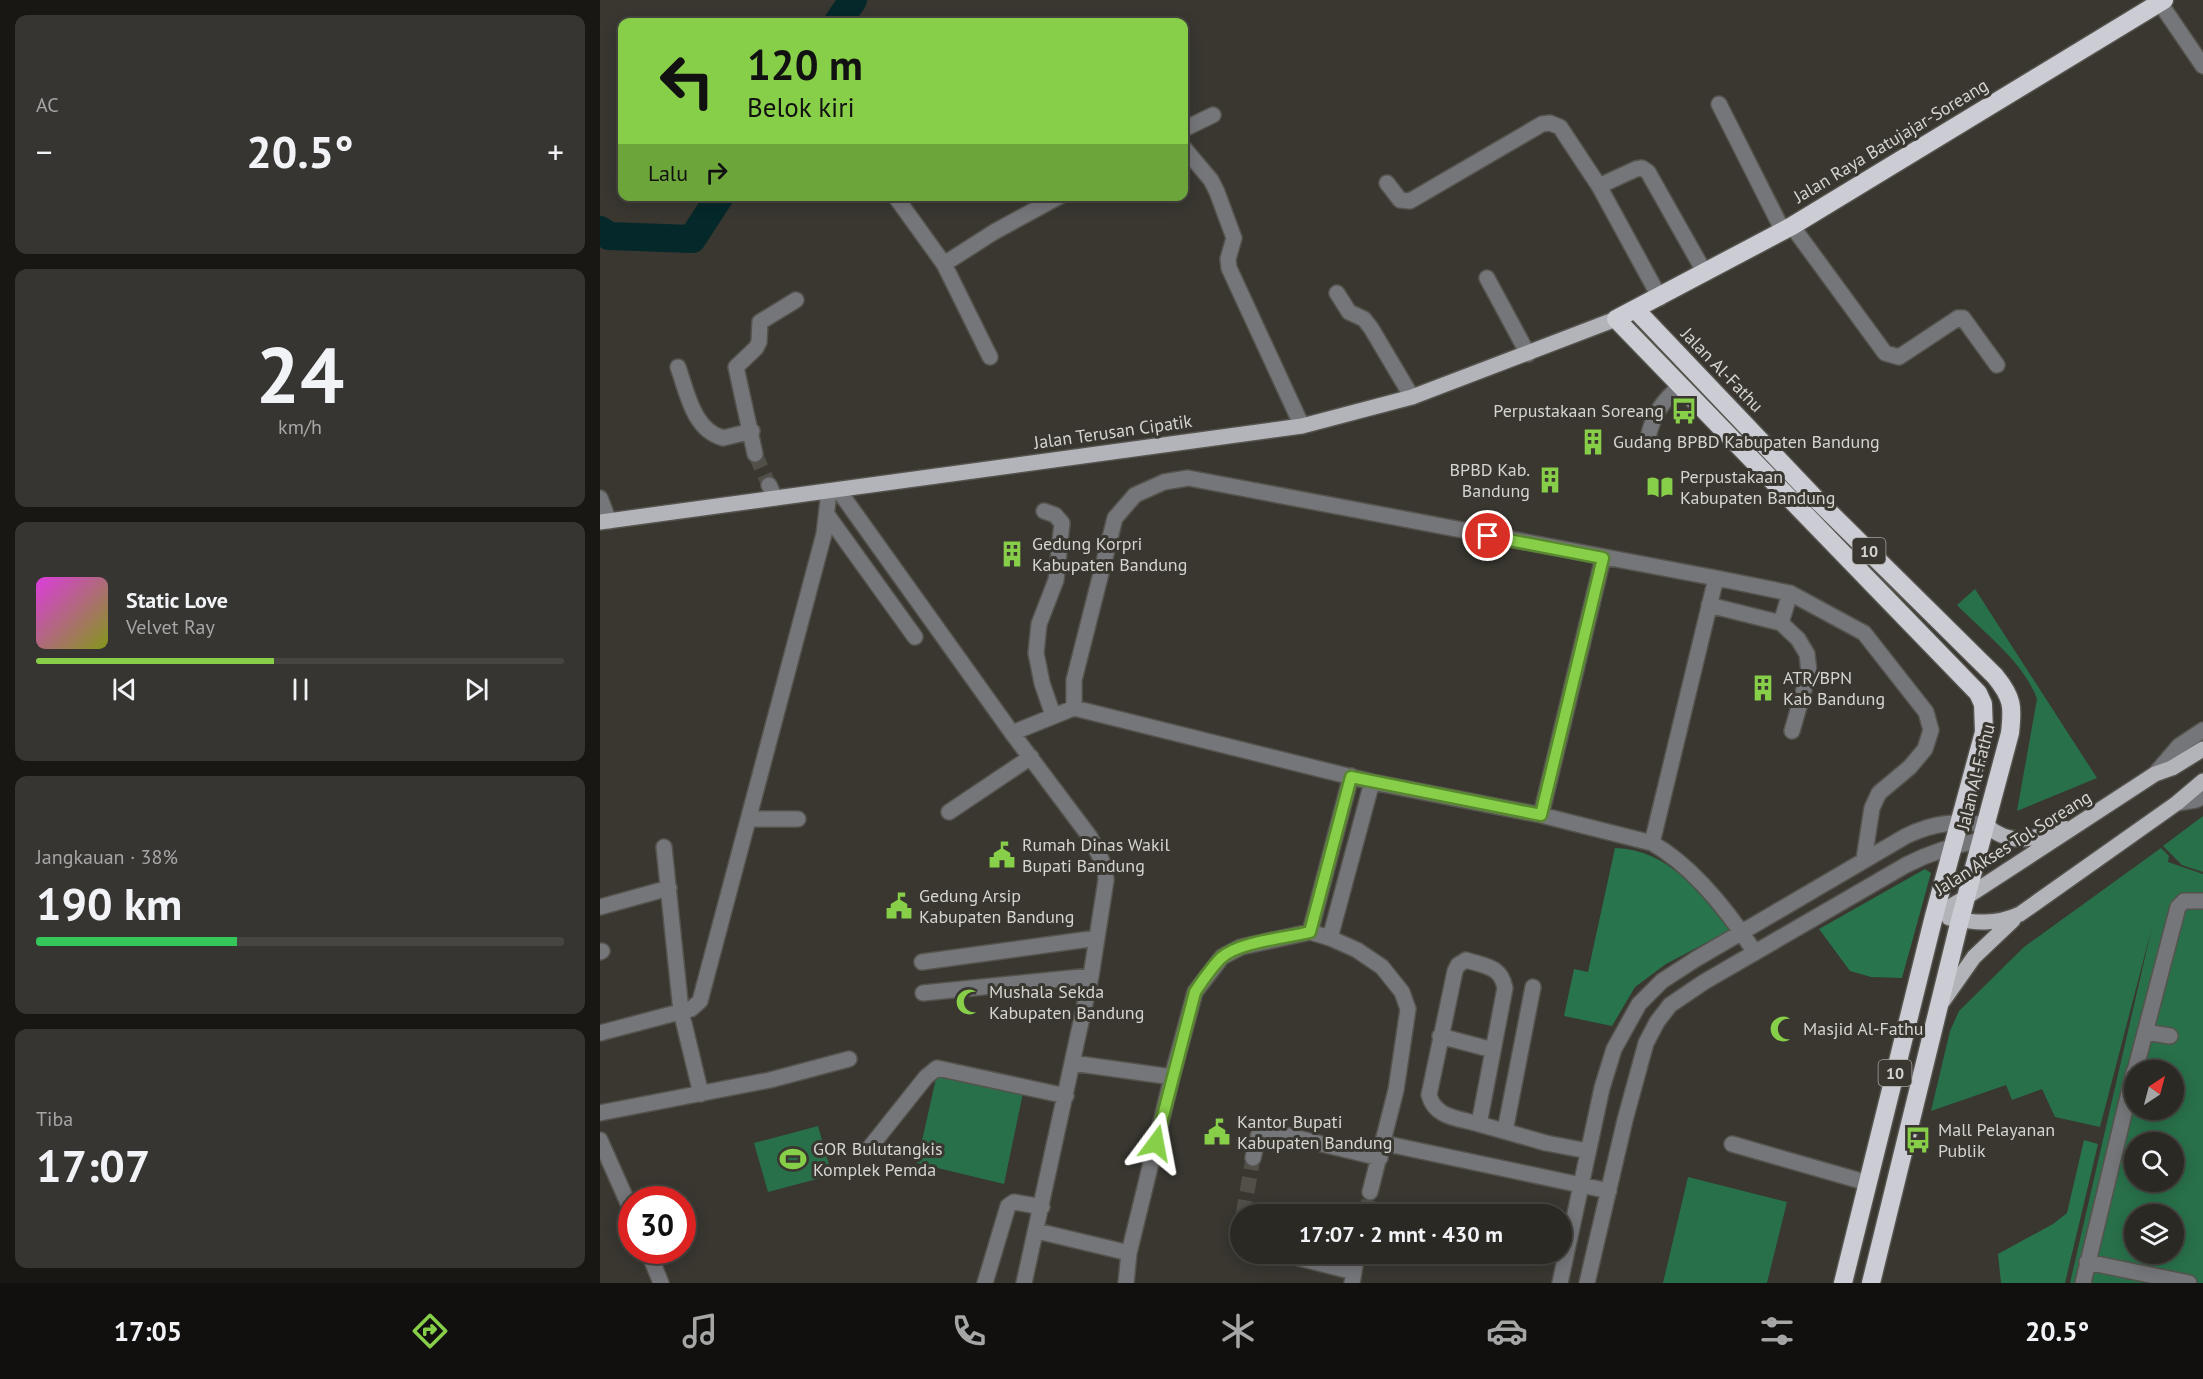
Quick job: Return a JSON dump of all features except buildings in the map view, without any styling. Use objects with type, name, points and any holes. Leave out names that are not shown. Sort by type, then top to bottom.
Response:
[{"type":"highway","name":"Jalan Raya Batujajar-Soreang","points":[[1616,319],[1660,298],[1788,228],[2162,1]]},
{"type":"highway","name":"Jalan Al-Fathu","points":[[1636,310],[1815,498],[2004,687],[2013,708],[2010,733],[1965,898],[1871,1283]]},
{"type":"highway","name":"Jalan Al-Fathu","points":[[1616,319],[1978,693],[1983,704],[1984,732],[1934,916],[1844,1283]]},
{"type":"highway","points":[[1800,511],[1815,498]]},
{"type":"highway","points":[[1856,1230],[1882,1236]]},
{"type":"main road","name":"Jalan Terusan Cipatik","points":[[605,522],[772,491],[834,491],[1302,426],[1412,397],[1616,319]]},
{"type":"main road","name":"Jalan Akses Tol Soreang","points":[[1934,916],[2155,774],[2172,768],[2203,748]]},
{"type":"main road","name":"Jalan Akses Tol Soreang","points":[[1938,1009],[1974,957],[2020,914],[2177,803],[2203,781]]},
{"type":"main road","points":[[1984,833],[2020,841],[2085,821]]},
{"type":"main road","name":"Jalan Akses Tol Soreang","points":[[1934,916],[1997,923],[2020,914]]},
{"type":"street","points":[[2162,1],[2203,66]]},
{"type":"street","points":[[1719,104],[1788,228],[1885,353],[1899,357],[1958,318],[1963,318],[1997,365]]},
{"type":"street","points":[[1188,127],[1213,115]]},
{"type":"street","points":[[1387,183],[1400,200],[1410,201],[1542,124],[1550,123],[1560,127],[1599,186],[1660,298]]},
{"type":"street","points":[[1188,153],[1211,180],[1217,192],[1234,238],[1228,259],[1229,268],[1302,426]]},
{"type":"street","points":[[1599,186],[1636,169],[1642,168],[1648,172],[1704,273]]},
{"type":"street","points":[[899,201],[944,264],[990,357]]},
{"type":"street","points":[[944,264],[994,232],[1051,201]]},
{"type":"street","points":[[1487,278],[1528,354]]},
{"type":"street","points":[[1337,293],[1349,312],[1364,319],[1371,328],[1412,397]]},
{"type":"street","points":[[755,454],[752,431],[736,367],[756,348],[759,342],[760,322],[796,300]]},
{"type":"street","points":[[678,367],[693,410],[704,426],[723,438],[752,431]]},
{"type":"street","points":[[1648,438],[1652,417],[1661,404],[1680,386]]},
{"type":"street","points":[[1074,708],[1074,680],[1115,518],[1135,495],[1164,482],[1188,478],[1716,578],[1790,593],[1864,633],[1926,711],[1931,730],[1925,749],[1910,767],[1879,793],[1872,808],[1864,859]]},
{"type":"street","points":[[600,1033],[694,1007],[700,1000],[834,491]]},
{"type":"street","points":[[834,491],[1090,837],[1105,867],[1106,880],[1091,975],[1024,1283]]},
{"type":"street","points":[[600,498],[605,522]]},
{"type":"street","points":[[1044,511],[1055,515],[1062,523],[1056,579],[1039,624],[1036,653],[1042,682],[1053,715]]},
{"type":"street","points":[[828,516],[915,637]]},
{"type":"street","points":[[1541,815],[1603,558]]},
{"type":"street","points":[[1652,843],[1716,578]]},
{"type":"street","points":[[1781,623],[1790,593]]},
{"type":"street","points":[[1709,605],[1781,623],[1798,639],[1807,654],[1809,672],[1792,731]]},
{"type":"street","points":[[1012,733],[1074,708],[1372,782],[1541,815],[1652,843],[1668,852],[1693,875],[1742,933],[1754,951]]},
{"type":"street","name":"Jalan Akses Tol Soreang","points":[[2155,774],[2179,746],[2203,730]]},
{"type":"street","points":[[950,812],[1030,758]]},
{"type":"street","points":[[1310,932],[1351,777]]},
{"type":"street","points":[[1330,938],[1372,782]]},
{"type":"street","name":"Jalan Akses Tol Soreang","points":[[2177,803],[2196,800],[2203,796]]},
{"type":"street","points":[[749,819],[798,819]]},
{"type":"street","points":[[1560,1283],[1588,1151],[1614,1049],[1639,1004],[1662,981],[1864,859],[1917,831],[1961,820],[1984,833]]},
{"type":"street","points":[[1587,1283],[1646,1043],[1657,1022],[1670,1005],[1754,951],[1906,865],[1932,852],[1984,833]]},
{"type":"street","points":[[664,847],[681,1011],[701,1094]]},
{"type":"street","points":[[600,908],[669,888]]},
{"type":"street","points":[[2138,1060],[2178,907],[2184,901],[2203,902]]},
{"type":"street","points":[[1126,1283],[1129,1253],[1195,992],[1222,957],[1241,947],[1310,932],[1358,950],[1382,968],[1401,992],[1408,1009],[1396,1090],[1370,1192]]},
{"type":"street","points":[[922,962],[1097,938]]},
{"type":"street","points":[[1479,1124],[1505,988],[1504,979],[1496,969],[1466,960],[1458,965],[1455,971],[1429,1095],[1432,1106],[1438,1112],[1479,1124],[1588,1151]]},
{"type":"street","points":[[923,993],[1091,975]]},
{"type":"street","points":[[1505,1131],[1533,987]]},
{"type":"street","points":[[2145,1032],[2170,1036]]},
{"type":"street","points":[[1440,1036],[1493,1050]]},
{"type":"street","points":[[600,1113],[798,1074],[849,1059]]},
{"type":"street","points":[[1072,1063],[1172,1077]]},
{"type":"street","points":[[871,1146],[926,1077],[937,1068],[1066,1096]]},
{"type":"street","points":[[2083,1283],[2124,1116]]},
{"type":"street","points":[[1253,1158],[1258,1136],[1264,1130],[1609,1191]]},
{"type":"street","points":[[600,1140],[620,1186]]},
{"type":"street","points":[[1732,1144],[1868,1183]]},
{"type":"street","points":[[985,1283],[1008,1206],[1014,1202],[1042,1207]]},
{"type":"street","points":[[1037,1231],[1129,1253]]},
{"type":"street","points":[[2087,1262],[2189,1283]]},
{"type":"street","points":[[653,1264],[661,1283]]},
{"type":"street","points":[[1312,1264],[1353,1278]]},
{"type":"green space","points":[[1975,589],[2097,778],[2017,811],[2037,699],[2031,685],[2013,660],[1957,605]]},
{"type":"green space","points":[[2203,816],[2203,872],[2182,865],[2163,846]]},
{"type":"green space","points":[[1615,848],[1652,856],[1667,865],[1694,888],[1730,930],[1666,964],[1635,987],[1612,1026],[1564,1016],[1574,969],[1588,972]]},
{"type":"green space","points":[[2161,848],[2169,856],[2168,862],[2203,874],[2203,1283],[2070,1283],[2152,927],[2100,1127],[2055,1117],[2042,1089],[2012,1100],[2006,1085],[1931,1111],[1950,1031],[1959,1011],[2024,947]]},
{"type":"green space","points":[[1925,869],[1931,873],[1902,978],[1871,977],[1850,971],[1819,929]]},
{"type":"green space","points":[[937,1074],[1023,1093],[1004,1184],[917,1163]]},
{"type":"green space","name":"GOR Bulutangkis Komplek Pemda","points":[[818,1126],[832,1175],[768,1192],[754,1143]]},
{"type":"green space","points":[[2084,1140],[2098,1144],[2065,1283],[2001,1283],[1998,1254],[2053,1224],[2067,1213]]},
{"type":"green space","points":[[1688,1177],[1787,1202],[1767,1283],[1663,1283]]},
{"type":"waterway","points":[[841,18],[853,0]]},
{"type":"waterway","points":[[600,230],[609,236],[692,239],[717,201]]},
{"type":"tunnel","points":[[755,454],[769,485]]},
{"type":"tunnel","points":[[1245,1204],[1253,1158]]},
{"type":"tunnel","points":[[1368,1204],[1370,1192]]},
{"type":"place","name":"Perpustakaan Soreang","points":[[1684,411]]},
{"type":"place","name":"Gudang BPBD Kabupaten Bandung","points":[[1593,442]]},
{"type":"place","name":"BPBD Kab. Bandung","points":[[1550,480]]},
{"type":"place","name":"Perpustakaan Kabupaten Bandung","points":[[1660,487]]},
{"type":"place","name":"Gedung Korpri Kabupaten Bandung","points":[[1012,554]]},
{"type":"place","name":"ATR/BPN Kab Bandung","points":[[1763,688]]},
{"type":"place","name":"Rumah Dinas Wakil Bupati Bandung","points":[[1002,855]]},
{"type":"place","name":"Gedung Arsip Kabupaten Bandung","points":[[899,906]]},
{"type":"place","name":"Mushala Sekda Kabupaten Bandung","points":[[969,1002]]},
{"type":"place","name":"Masjid Al-Fathu","points":[[1783,1029]]},
{"type":"place","name":"Kantor Bupati Kabupaten Bandung","points":[[1217,1132]]},
{"type":"place","name":"Mall Pelayanan Publik","points":[[1918,1140]]},
{"type":"place","name":"GOR Bulutangkis Komplek Pemda","points":[[793,1159]]},
{"type":"route","points":[[1156,1143],[1195,992],[1207,974],[1222,957],[1241,947],[1310,932],[1351,777],[1541,815],[1603,558],[1488,536]]}]
